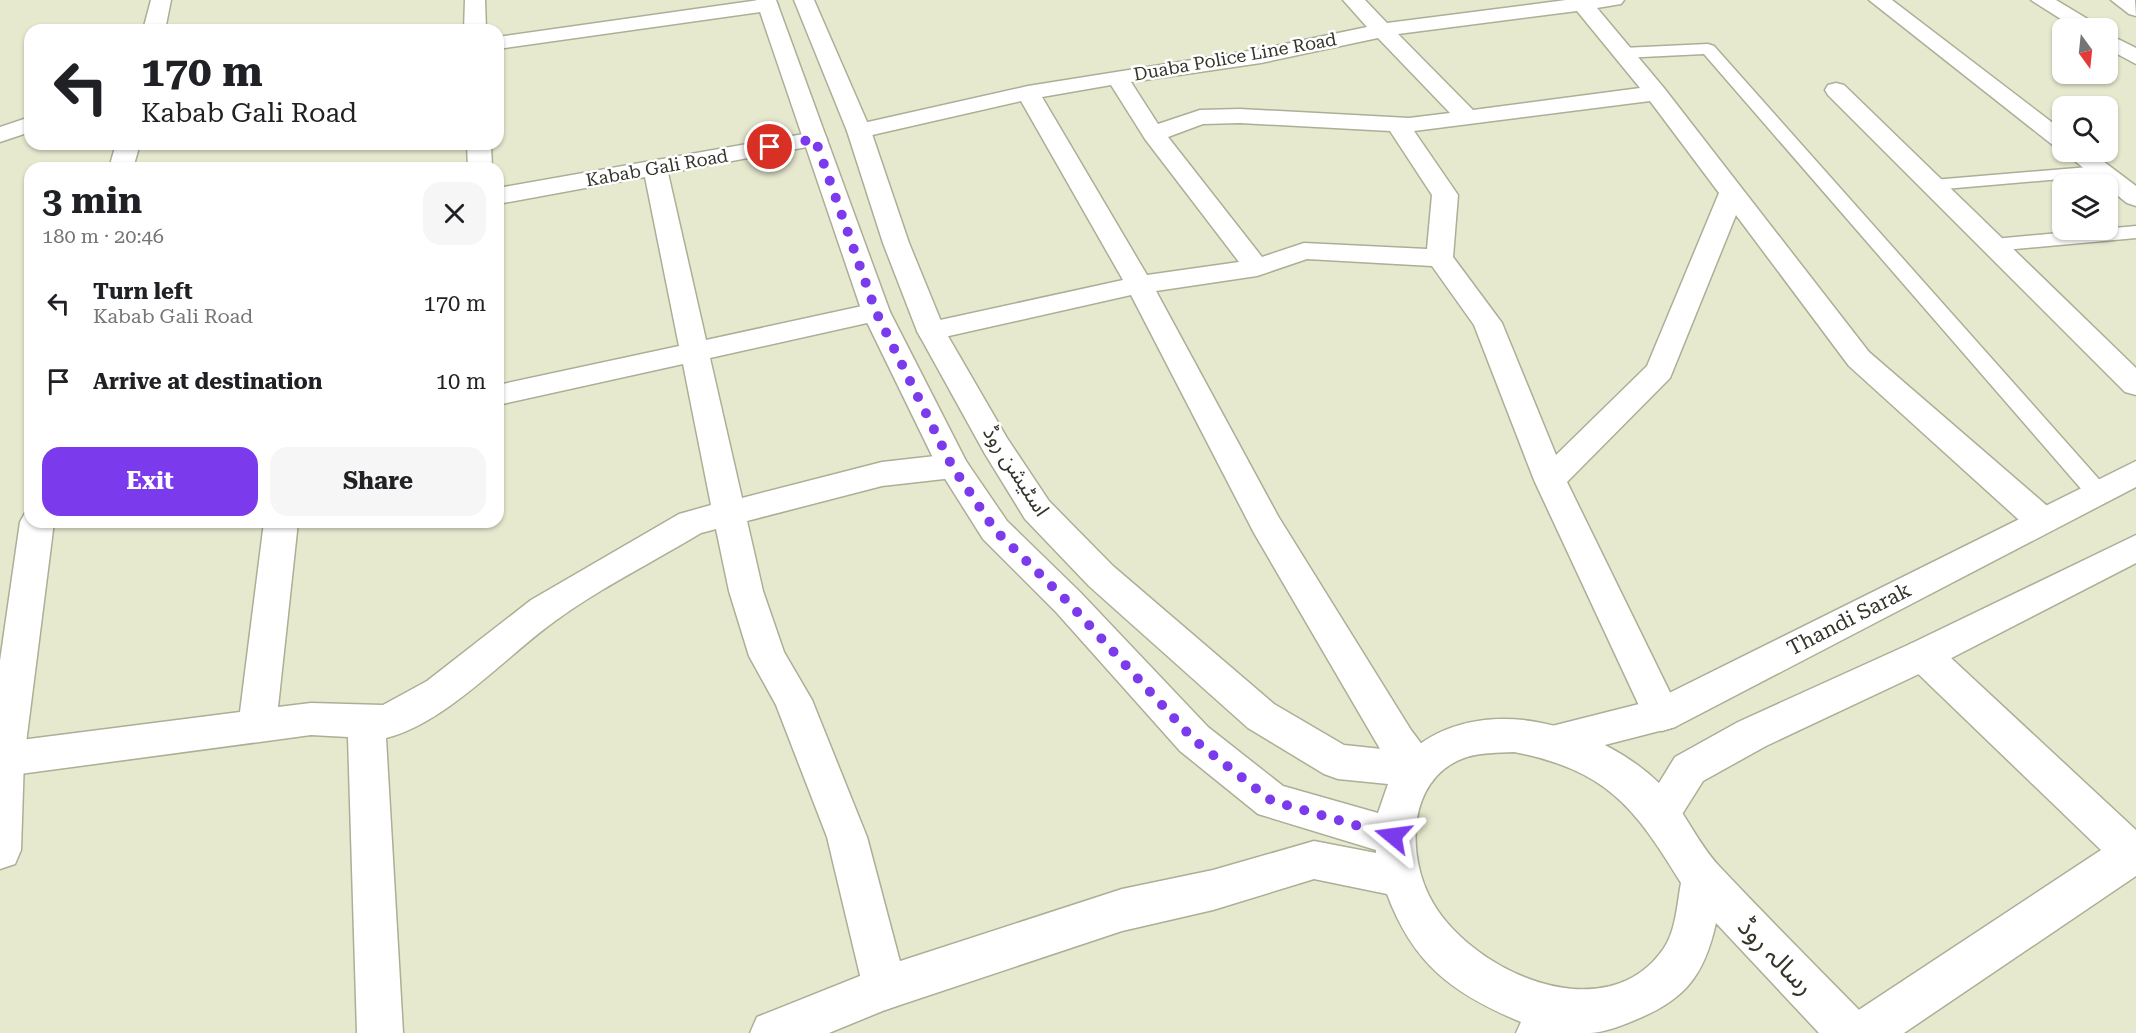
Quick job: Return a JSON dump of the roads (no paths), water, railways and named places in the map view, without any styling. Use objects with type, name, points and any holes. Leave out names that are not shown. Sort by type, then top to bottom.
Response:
[{"type":"street","points":[[155,24],[161,0]]},
{"type":"street","points":[[475,0],[475,24]]},
{"type":"street","name":"اسٹیشن روڈ","points":[[804,0],[859,131],[896,243],[931,331],[996,446],[1037,510],[1101,576],[1262,716],[1338,762],[1418,770]]},
{"type":"street","points":[[1353,0],[1467,117]]},
{"type":"street","name":"Duaba Police Line Road","points":[[859,131],[1028,93],[1117,77],[1261,56],[1383,30],[1614,0]]},
{"type":"street","points":[[1879,0],[2052,133]]},
{"type":"street","points":[[2041,0],[2072,18]]},
{"type":"street","points":[[2121,0],[2136,10]]},
{"type":"street","points":[[504,42],[767,2],[876,312],[952,466],[995,530],[1068,602],[1194,740],[1272,801],[1393,836]]},
{"type":"street","points":[[1582,4],[1656,93],[1859,359],[2041,520]]},
{"type":"street","points":[[2118,46],[2136,57]]},
{"type":"street","points":[[1117,77],[1154,134],[1257,268]]},
{"type":"street","points":[[1836,90],[2136,385]]},
{"type":"street","points":[[1028,93],[1139,285],[1266,524],[1397,742],[1418,770]]},
{"type":"street","points":[[1154,134],[1200,117],[1240,116],[1397,124],[1656,93]]},
{"type":"street","points":[[1397,124],[1444,195],[1440,258],[1488,323],[1550,480],[1662,715]]},
{"type":"street","points":[[0,135],[24,126]]},
{"type":"street","name":"Kabab Gali Road","points":[[504,195],[815,139]]},
{"type":"street","points":[[2089,162],[2136,198]]},
{"type":"street","points":[[655,168],[746,591],[766,656],[793,700],[847,837],[885,988]]},
{"type":"street","points":[[1550,480],[1660,371],[1731,194]]},
{"type":"street","points":[[931,331],[1139,285],[1257,268],[1305,251],[1440,258]]},
{"type":"street","points":[[504,394],[876,312]]},
{"type":"street","points":[[5,759],[311,719],[387,722],[440,692],[543,610],[691,523],[882,474],[952,466]]},
{"type":"street","name":"Thandi Sarak","points":[[1554,741],[1662,715],[2136,473]]},
{"type":"street","points":[[0,850],[5,759],[37,528]]},
{"type":"street","points":[[257,725],[280,528]]},
{"type":"street","points":[[1660,814],[1689,769],[1752,734],[1923,655],[2136,548]]},
{"type":"street","points":[[1864,1033],[2134,855],[1923,655]]},
{"type":"street","points":[[366,721],[380,1033]]},
{"type":"street","points":[[1554,741],[1514,735],[1477,737],[1444,749],[1418,770],[1399,800],[1393,836],[1399,877],[1420,922],[1458,964],[1550,1022],[1608,1008],[1649,993],[1679,965],[1694,928],[1703,879]]},
{"type":"street","name":"رسالہ روڈ","points":[[1554,741],[1593,758],[1620,776],[1660,814],[1703,879],[1850,1033]]},
{"type":"street","points":[[773,1033],[885,988],[1122,910],[1213,890],[1314,860],[1399,877]]},
{"type":"lane","points":[[1622,53],[1708,49],[2097,492]]},
{"type":"lane","points":[[1933,185],[2101,171]]},
{"type":"lane","points":[[1994,245],[2136,232]]}]
